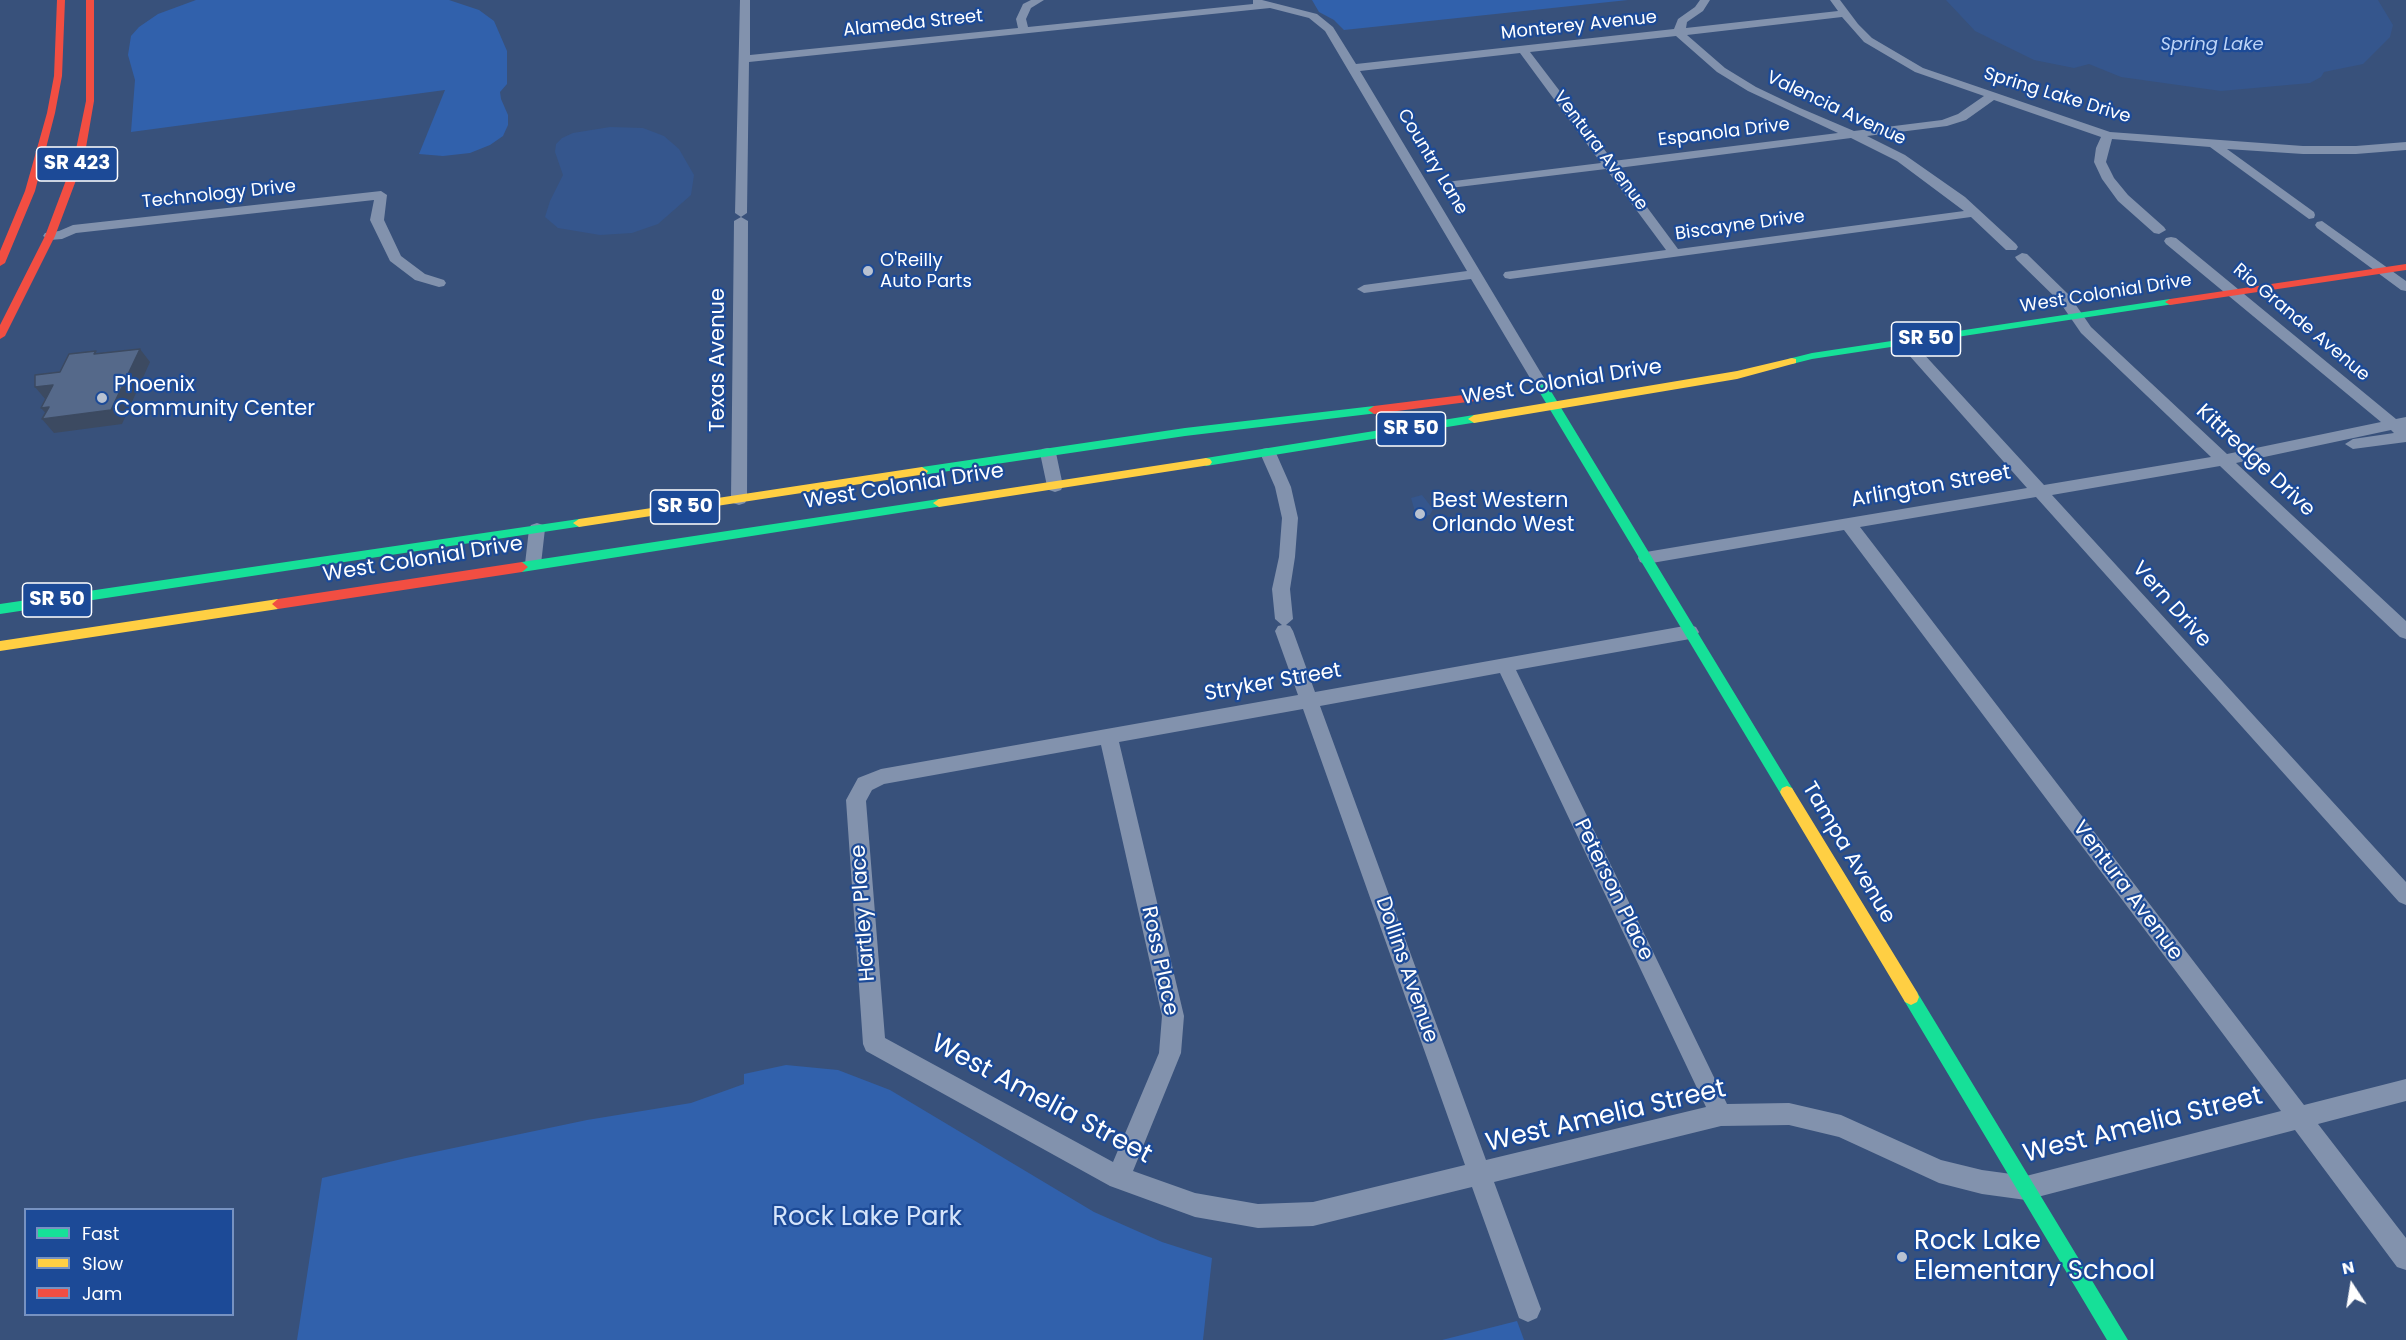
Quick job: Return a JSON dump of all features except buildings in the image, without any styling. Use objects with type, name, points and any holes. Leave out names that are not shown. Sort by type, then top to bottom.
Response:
[{"type":"main road","name":"SR 423","points":[[0,263],[30,191],[70,44],[61,0]]},
{"type":"main road","name":"SR 423","points":[[1,330],[56,236],[78,159],[89,110],[90,0]]},
{"type":"main road","points":[[70,44],[85,54],[79,105],[89,110]]},
{"type":"main road","points":[[44,139],[55,147],[33,228],[40,236],[56,236]]},
{"type":"main road","points":[[0,308],[22,267],[24,254],[10,243]]},
{"type":"main road","name":"West Colonial Drive","points":[[1735,361],[1812,356],[2406,267]]},
{"type":"main road","name":"West Colonial Drive","points":[[0,646],[1268,453],[1737,375],[1812,356]]},
{"type":"main road","name":"West Colonial Drive","points":[[1537,389],[1559,386]]},
{"type":"main road","name":"Tampa Avenue","points":[[1537,389],[1553,405],[2118,1340]]},
{"type":"main road","name":"West Colonial Drive","points":[[0,609],[1235,426],[1498,394]]},
{"type":"main road","points":[[665,544],[726,519],[736,510],[739,499]]},
{"type":"street","name":"Texas Avenue","points":[[739,499],[745,0]]},
{"type":"street","points":[[1024,31],[1021,19],[1028,6],[1039,0]]},
{"type":"street","name":"Country Lane","points":[[1251,0],[1267,6],[1300,12],[1323,22],[1476,274],[1537,389]]},
{"type":"street","points":[[1679,33],[1682,21],[1699,9],[1705,0]]},
{"type":"street","name":"Spring Lake Drive","points":[[1835,0],[1844,14],[1868,40],[1887,54],[1919,70],[2108,135],[2214,145],[2356,150],[2406,146]]},
{"type":"street","name":"Alameda Street","points":[[743,60],[1267,6]]},
{"type":"street","name":"Monterey Avenue","points":[[1353,68],[1844,14]]},
{"type":"street","name":"Valencia Avenue","points":[[1679,33],[1721,70],[1752,89],[1901,158],[1975,213],[2011,247]]},
{"type":"street","name":"Ventura Avenue","points":[[1523,50],[1675,253]]},
{"type":"street","name":"Espanola Drive","points":[[1454,185],[1943,123],[1962,117],[1992,96]]},
{"type":"street","points":[[2108,135],[2102,148],[2100,162],[2108,179],[2123,198],[2159,230]]},
{"type":"street","points":[[2214,145],[2309,215]]},
{"type":"street","name":"Technology Drive","points":[[56,236],[67,240],[379,201],[377,220],[395,258],[420,277],[439,283]]},
{"type":"street","name":"Biscayne Drive","points":[[1510,275],[1975,213]]},
{"type":"street","points":[[2322,225],[2406,287]]},
{"type":"street","name":"Rio Grande Avenue","points":[[2171,241],[2400,423],[2406,436]]},
{"type":"street","points":[[2022,257],[2064,297],[2078,317]]},
{"type":"street","points":[[1364,289],[1476,274]]},
{"type":"street","name":"Kittredge Drive","points":[[2078,317],[2086,330],[2406,632]]},
{"type":"street","name":"Vern Drive","points":[[1905,342],[2038,492],[2406,896]]},
{"type":"street","name":"Arlington Street","points":[[1646,558],[2223,460],[2400,423]]},
{"type":"street","name":"Arlington Street","points":[[2223,460],[2406,436]]},
{"type":"street","points":[[1048,453],[1055,486]]},
{"type":"street","name":"Dollins Avenue","points":[[1268,453],[1282,487],[1290,518],[1287,557],[1281,589],[1284,625],[1528,1309]]},
{"type":"street","name":"Ventura Avenue","points":[[1848,523],[2406,1258]]},
{"type":"street","points":[[533,564],[537,529]]},
{"type":"street","name":"Stryker Street","points":[[865,784],[881,777],[1690,632]]},
{"type":"street","name":"Peterson Place","points":[[1505,665],[1721,1115]]},
{"type":"street","name":"Ross Place","points":[[1108,737],[1173,1016],[1170,1053],[1118,1178]]},
{"type":"street","name":"Hartley Place","points":[[865,784],[856,800],[874,1044]]},
{"type":"street","name":"West Amelia Street","points":[[874,1044],[1118,1178],[1195,1205],[1258,1215],[1313,1214],[1721,1115],[1789,1114],[1841,1126],[1939,1171],[1982,1182],[2026,1188],[2406,1090]]},
{"type":"green space","points":[[196,0],[449,0],[479,10],[494,21],[507,51],[507,84],[500,92],[508,115],[508,125],[503,136],[490,145],[470,153],[443,156],[419,154],[445,90],[131,132],[135,80],[128,55],[131,36],[139,27],[158,14]]},
{"type":"green space","points":[[1312,0],[1628,0],[1344,30],[1334,20],[1319,12]]},
{"type":"green space","name":"Rock Lake Park","points":[[786,1065],[838,1070],[890,1090],[1094,1212],[1162,1242],[1212,1258],[1203,1340],[297,1340],[322,1178],[587,1120],[691,1103],[744,1084],[744,1074]]},
{"type":"green space","points":[[1517,1321],[1524,1340],[1442,1340]]},
{"type":"water","name":"Spring Lake","points":[[1946,0],[2378,0],[2393,25],[2390,37],[2363,64],[2324,72],[2321,77],[2310,83],[2221,91],[2121,77],[2089,64],[2074,68],[2034,60],[1975,31]]},
{"type":"water","points":[[610,127],[643,128],[664,136],[679,149],[694,175],[691,195],[658,224],[632,233],[600,235],[558,228],[545,217],[563,175],[555,152],[556,144],[573,133]]},
{"type":"water","points":[[1422,495],[1433,509],[1430,515],[1423,516],[1415,512],[1411,498]]},
{"type":"traffic: fast","points":[[1792,361],[1812,356],[2170,302]]},
{"type":"traffic: fast","points":[[1543,388],[1787,792]]},
{"type":"traffic: fast","points":[[922,471],[1185,432],[1374,410]]},
{"type":"traffic: fast","points":[[1206,462],[1474,419]]},
{"type":"traffic: fast","points":[[522,567],[939,503]]},
{"type":"traffic: fast","points":[[0,609],[579,523]]},
{"type":"traffic: fast","points":[[1911,997],[2118,1340]]},
{"type":"traffic: slow","points":[[1474,419],[1737,375],[1792,361]]},
{"type":"traffic: slow","points":[[939,503],[1206,462]]},
{"type":"traffic: slow","points":[[579,523],[922,471]]},
{"type":"traffic: slow","points":[[0,646],[278,604]]},
{"type":"traffic: slow","points":[[1787,792],[1911,997]]},
{"type":"traffic: jam","points":[[0,263],[30,191],[51,113],[58,76],[61,0]]},
{"type":"traffic: jam","points":[[0,336],[50,236],[79,159],[90,101],[90,0]]},
{"type":"traffic: jam","points":[[2170,302],[2406,267]]},
{"type":"traffic: jam","points":[[1374,410],[1487,396]]},
{"type":"traffic: jam","points":[[278,604],[522,567]]},
{"type":"place","name":"O'Reilly Auto Parts","points":[[868,271]]},
{"type":"place","name":"Phoenix Community Center","points":[[102,398]]},
{"type":"place","name":"Best Western Orlando West","points":[[1420,514]]},
{"type":"place","name":"Rock Lake Elementary School","points":[[1902,1257]]}]
